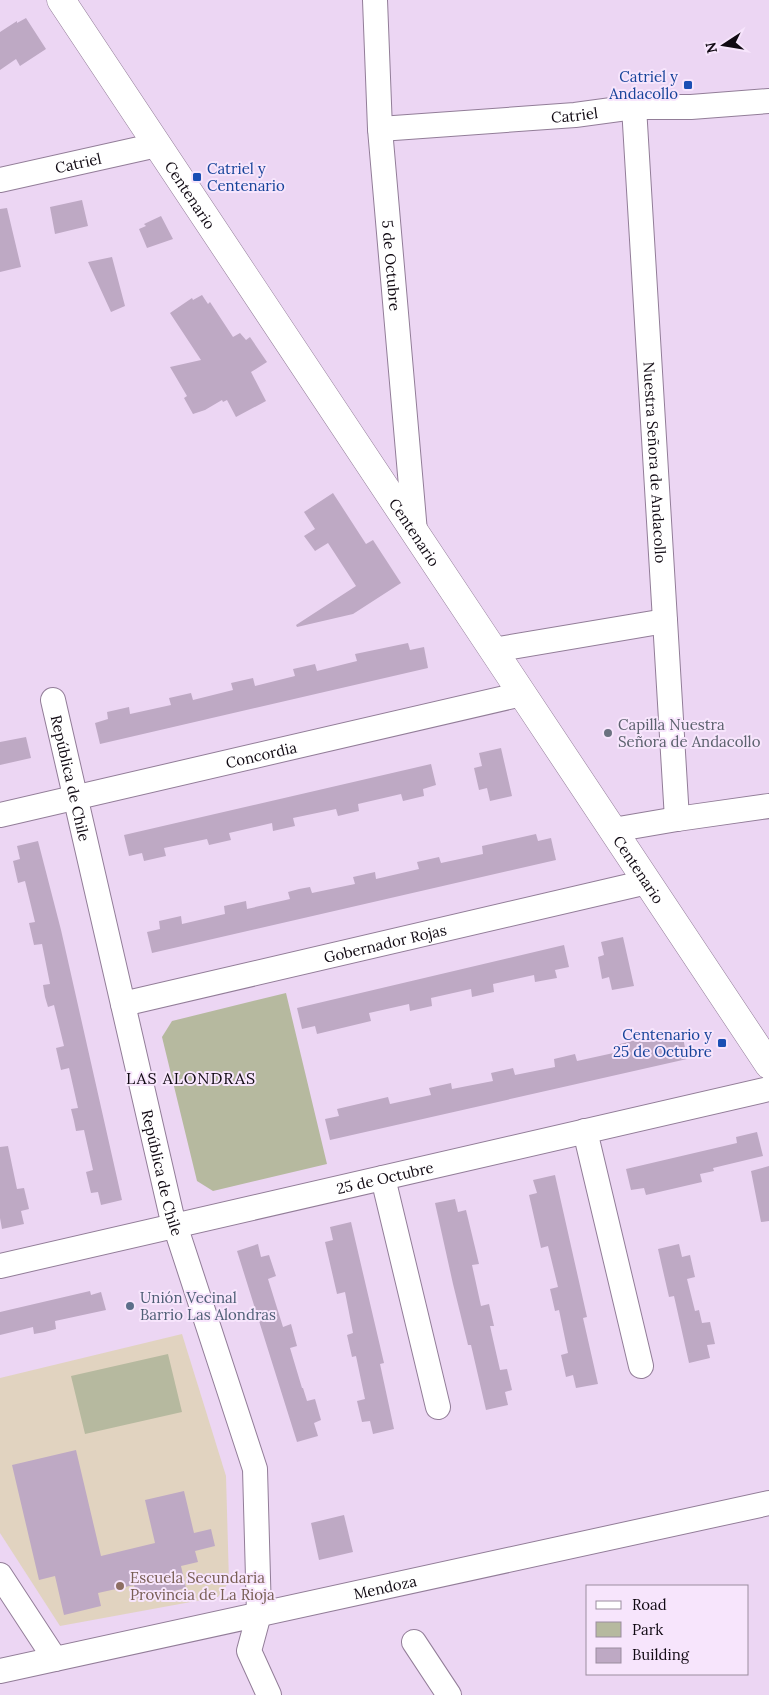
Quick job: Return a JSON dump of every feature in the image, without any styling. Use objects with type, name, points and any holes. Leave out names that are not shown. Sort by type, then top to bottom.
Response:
[{"type":"main road","name":"Centenario","points":[[61,0],[769,1065]]},
{"type":"street","name":"5 de Octubre","points":[[375,0],[380,129],[414,532]]},
{"type":"street","name":"Catriel","points":[[380,129],[575,115],[634,107],[691,106],[769,101]]},
{"type":"street","name":"Nuestra Señora de Andacollo","points":[[634,107],[677,819]]},
{"type":"street","name":"Catriel","points":[[0,180],[157,146]]},
{"type":"street","points":[[493,650],[665,621]]},
{"type":"street","name":"Concordia","points":[[0,814],[522,694]]},
{"type":"street","name":"República de Chile","points":[[53,700],[175,1226],[255,1469],[258,1614],[249,1651],[269,1695]]},
{"type":"street","points":[[613,830],[769,806]]},
{"type":"street","name":"Gobernador Rojas","points":[[123,1004],[647,882]]},
{"type":"street","name":"25 de Octubre","points":[[0,1266],[769,1089]]},
{"type":"street","points":[[585,1132],[641,1366]]},
{"type":"street","points":[[383,1178],[438,1407]]},
{"type":"street","name":"Mendoza","points":[[0,1671],[769,1503]]},
{"type":"street","points":[[0,1575],[55,1659]]},
{"type":"street","points":[[414,1642],[448,1695]]},
{"type":"shaded area","points":[[182,1334],[226,1476],[229,1582],[218,1597],[60,1626],[0,1533],[0,1378]]},
{"type":"green space","points":[[286,993],[327,1164],[213,1191],[197,1181],[162,1037],[172,1021]]},
{"type":"green space","points":[[168,1354],[182,1412],[85,1434],[71,1376]]},
{"type":"building","points":[[26,18],[46,49],[20,66],[16,59],[0,70],[0,32],[17,21],[17,23]]},
{"type":"building","points":[[82,200],[88,226],[55,234],[50,207]]},
{"type":"building","points":[[7,208],[21,267],[0,272],[0,209]]},
{"type":"building","points":[[161,216],[173,239],[147,248],[139,229],[146,226],[144,224]]},
{"type":"building","points":[[112,257],[125,306],[111,312],[88,262]]},
{"type":"building","points":[[202,295],[208,304],[210,302],[233,337],[240,333],[246,340],[250,337],[267,362],[251,372],[266,401],[236,417],[227,400],[223,402],[222,400],[205,410],[193,414],[184,398],[187,396],[170,367],[201,360],[170,313],[192,298],[193,300]]},
{"type":"building","points":[[333,493],[366,544],[373,540],[401,583],[353,614],[297,627],[296,625],[356,586],[328,543],[315,551],[304,536],[315,529],[304,512]]},
{"type":"building","points":[[408,643],[410,650],[424,647],[428,668],[100,744],[95,723],[108,719],[107,712],[129,707],[130,714],[171,705],[169,698],[191,693],[193,700],[233,690],[231,683],[253,678],[255,686],[295,676],[293,669],[315,664],[317,671],[357,661],[355,654]]},
{"type":"building","points":[[26,737],[31,758],[0,765],[0,742]]},
{"type":"building","points":[[501,748],[512,796],[490,801],[487,788],[479,790],[474,768],[482,766],[479,753]]},
{"type":"building","points":[[431,764],[436,785],[423,789],[424,796],[403,801],[401,794],[358,804],[359,811],[338,816],[336,809],[293,818],[295,826],[273,831],[272,823],[229,833],[231,840],[209,845],[207,839],[164,848],[166,856],[144,861],[142,853],[129,856],[124,835]]},
{"type":"building","points":[[536,834],[538,841],[551,838],[556,860],[152,953],[147,932],[160,929],[159,921],[181,916],[182,924],[225,914],[224,906],[246,901],[247,909],[290,899],[288,892],[299,889],[310,887],[312,893],[355,884],[353,877],[375,872],[376,879],[419,869],[417,862],[439,857],[441,863],[483,854],[482,846]]},
{"type":"building","points":[[38,841],[61,930],[122,1200],[101,1205],[98,1192],[91,1193],[86,1172],[93,1170],[84,1130],[76,1131],[71,1109],[78,1108],[69,1068],[61,1070],[56,1048],[64,1046],[54,1005],[48,1007],[45,997],[43,985],[50,984],[42,944],[34,945],[29,923],[35,922],[25,881],[18,883],[13,861],[20,859],[17,846]]},
{"type":"building","points":[[623,937],[634,986],[612,990],[609,977],[602,979],[598,957],[604,955],[601,942]]},
{"type":"building","points":[[564,945],[569,967],[555,970],[557,978],[535,982],[534,975],[493,984],[494,992],[472,997],[471,989],[431,998],[432,1006],[410,1011],[409,1004],[369,1013],[371,1021],[317,1034],[315,1026],[302,1029],[297,1008]]},
{"type":"building","points":[[668,1032],[669,1040],[683,1037],[687,1059],[330,1140],[325,1119],[339,1116],[337,1109],[388,1097],[390,1104],[431,1095],[429,1088],[451,1083],[452,1089],[493,1081],[491,1073],[513,1068],[515,1075],[555,1067],[554,1059],[575,1054],[577,1061],[618,1052],[616,1045]]},
{"type":"building","points":[[757,1132],[763,1156],[713,1168],[714,1171],[700,1174],[702,1182],[646,1195],[644,1188],[631,1190],[626,1169],[737,1143],[736,1137]]},
{"type":"building","points":[[8,1146],[17,1189],[24,1188],[29,1209],[21,1211],[24,1224],[2,1229],[0,1218],[0,1147]]},
{"type":"building","points":[[769,1166],[769,1221],[761,1222],[751,1171]]},
{"type":"building","points":[[555,1175],[587,1317],[583,1318],[598,1384],[576,1388],[573,1375],[566,1377],[561,1355],[568,1353],[559,1310],[555,1311],[550,1289],[558,1287],[548,1246],[541,1248],[529,1195],[537,1193],[533,1180]]},
{"type":"building","points":[[455,1199],[458,1212],[466,1210],[479,1264],[472,1265],[481,1306],[489,1304],[494,1326],[490,1326],[500,1370],[507,1369],[512,1390],[505,1392],[508,1405],[486,1410],[471,1345],[468,1345],[435,1203]]},
{"type":"building","points":[[351,1222],[384,1363],[380,1364],[394,1429],[373,1434],[370,1421],[362,1422],[357,1401],[365,1399],[356,1356],[352,1357],[347,1335],[353,1333],[345,1292],[337,1294],[325,1242],[333,1240],[330,1227]]},
{"type":"building","points":[[258,1244],[261,1257],[269,1255],[276,1276],[268,1279],[283,1327],[291,1324],[297,1346],[290,1348],[302,1388],[307,1401],[315,1399],[321,1420],[314,1423],[318,1436],[297,1442],[237,1251]]},
{"type":"building","points":[[679,1244],[682,1257],[690,1255],[695,1277],[687,1279],[695,1311],[699,1310],[702,1323],[710,1322],[715,1344],[707,1345],[710,1358],[689,1363],[674,1296],[669,1297],[658,1249]]},
{"type":"building","points":[[90,1291],[91,1295],[101,1292],[106,1310],[55,1321],[56,1329],[45,1332],[34,1334],[33,1327],[0,1335],[0,1312]]},
{"type":"building","points":[[76,1450],[101,1556],[155,1543],[145,1500],[184,1491],[194,1533],[211,1529],[215,1546],[195,1551],[198,1562],[181,1566],[186,1588],[138,1600],[134,1585],[98,1593],[101,1606],[64,1615],[55,1576],[39,1580],[12,1465]]},
{"type":"building","points":[[344,1515],[353,1552],[319,1560],[311,1523]]},
{"type":"place","name":"Catriel y Andacollo","points":[[688,85]]},
{"type":"place","name":"Catriel y Centenario","points":[[197,177]]},
{"type":"place","name":"Capilla Nuestra Señora de Andacollo","points":[[608,733]]},
{"type":"place","name":"Centenario y 25 de Octubre","points":[[722,1043]]},
{"type":"place","name":"Unión Vecinal Barrio Las Alondras","points":[[130,1306]]},
{"type":"place","name":"Escuela Secundaria Provincia de La Rioja","points":[[120,1586]]},
{"type":"district","name":"LAS ALONDRAS","points":[[191,1078]]}]
